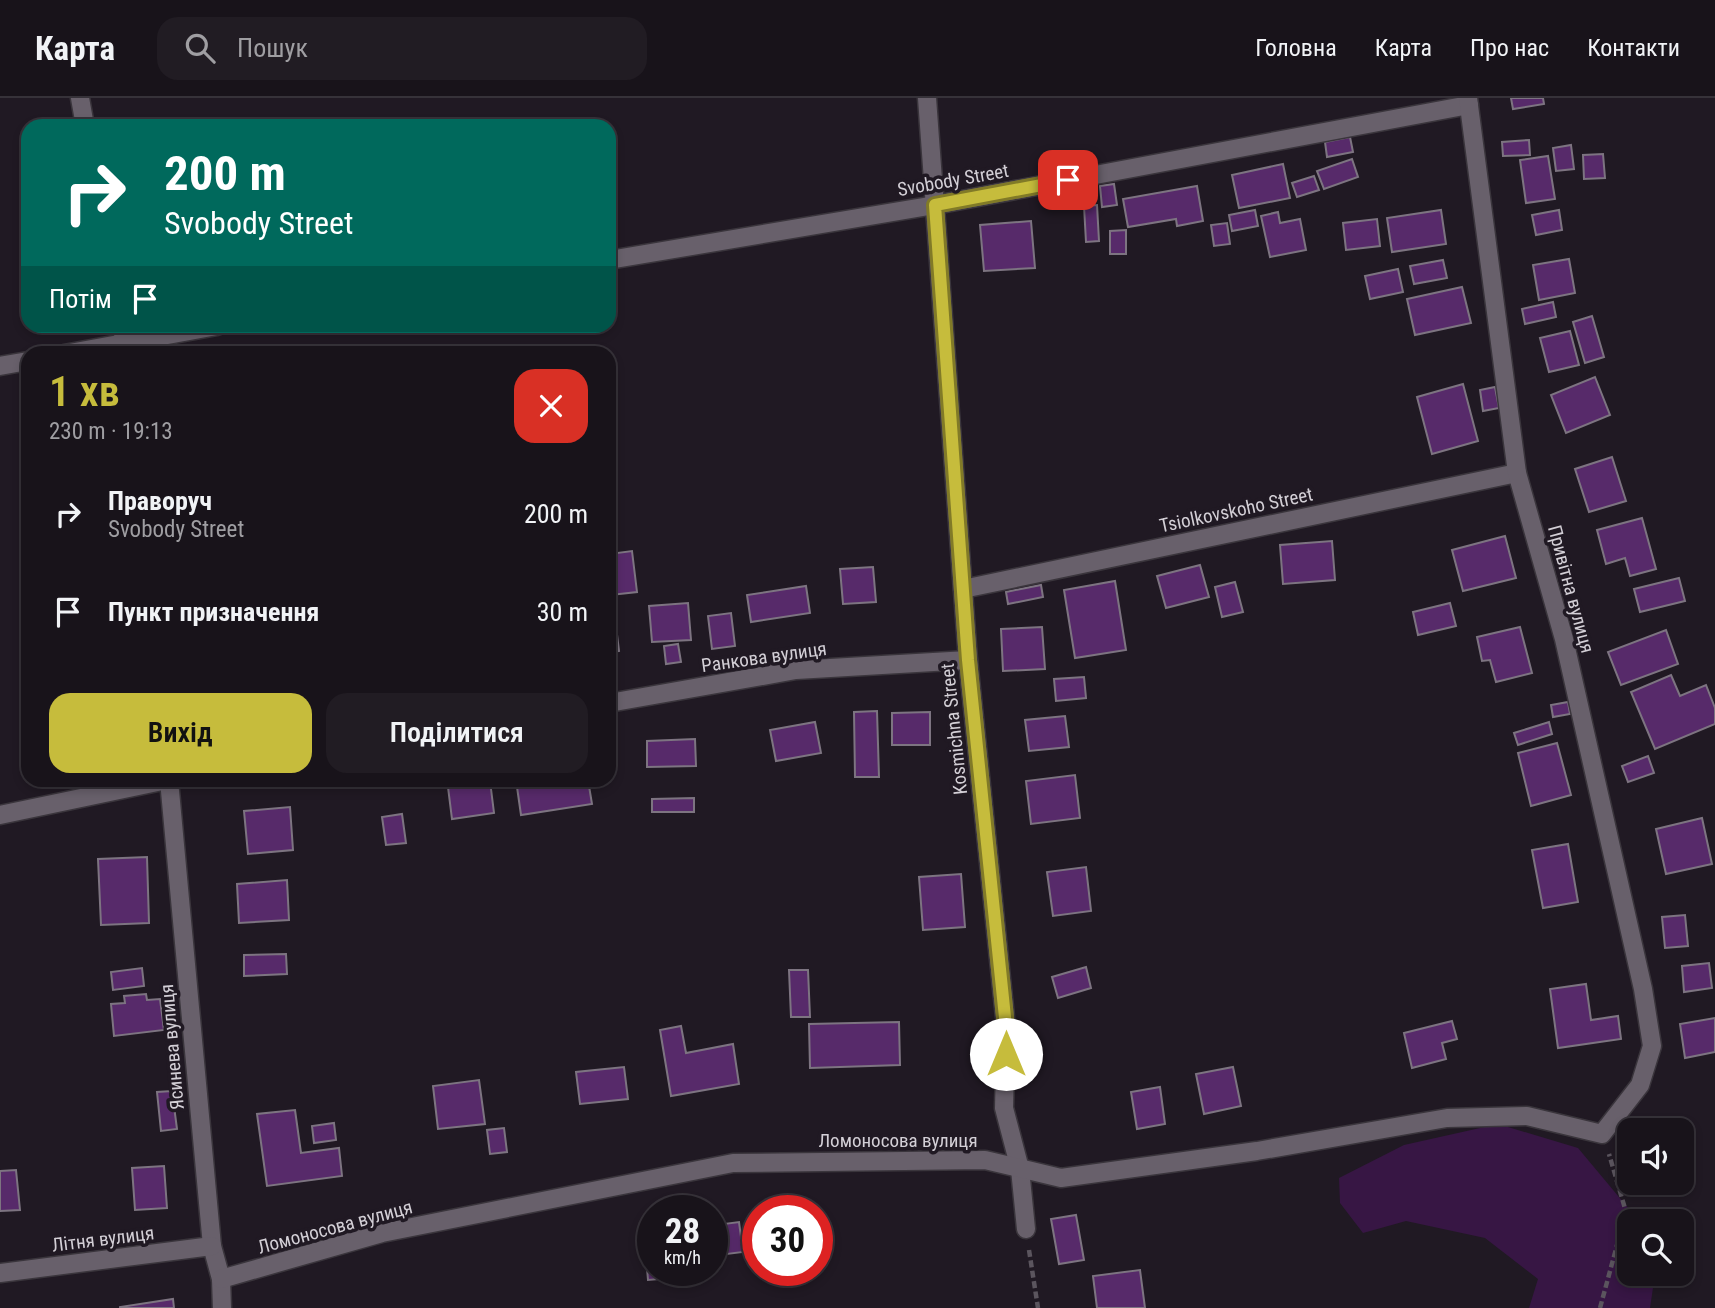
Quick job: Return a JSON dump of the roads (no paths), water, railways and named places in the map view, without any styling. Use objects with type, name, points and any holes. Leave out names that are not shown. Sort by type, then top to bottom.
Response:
[{"type":"street","points":[[80,98],[84,119]]},
{"type":"street","name":"Kosmichna Street","points":[[927,98],[968,660],[1006,1027],[1004,1108],[1020,1169],[1026,1228]]},
{"type":"street","name":"Svobody Street","points":[[616,259],[935,205],[1469,102]]},
{"type":"street","name":"Привітна вулиця","points":[[1469,102],[1517,473],[1564,639],[1643,989],[1652,1046],[1640,1085],[1602,1134]]},
{"type":"street","points":[[99,346],[171,333]]},
{"type":"street","points":[[0,366],[21,362]]},
{"type":"street","name":"Tsiolkovskoho Street","points":[[963,589],[1517,473]]},
{"type":"street","name":"Ранкова вулиця","points":[[616,702],[796,670],[968,660]]},
{"type":"street","points":[[0,815],[134,787]]},
{"type":"street","name":"Ясинева вулиця","points":[[169,787],[212,1246],[221,1279],[222,1308]]},
{"type":"street","name":"Ломоносова вулиця","points":[[221,1279],[382,1233],[733,1163],[985,1160],[1061,1178],[1257,1151],[1447,1118],[1527,1116],[1602,1134]]},
{"type":"street","name":"Літня вулиця","points":[[0,1273],[212,1246]]}]
